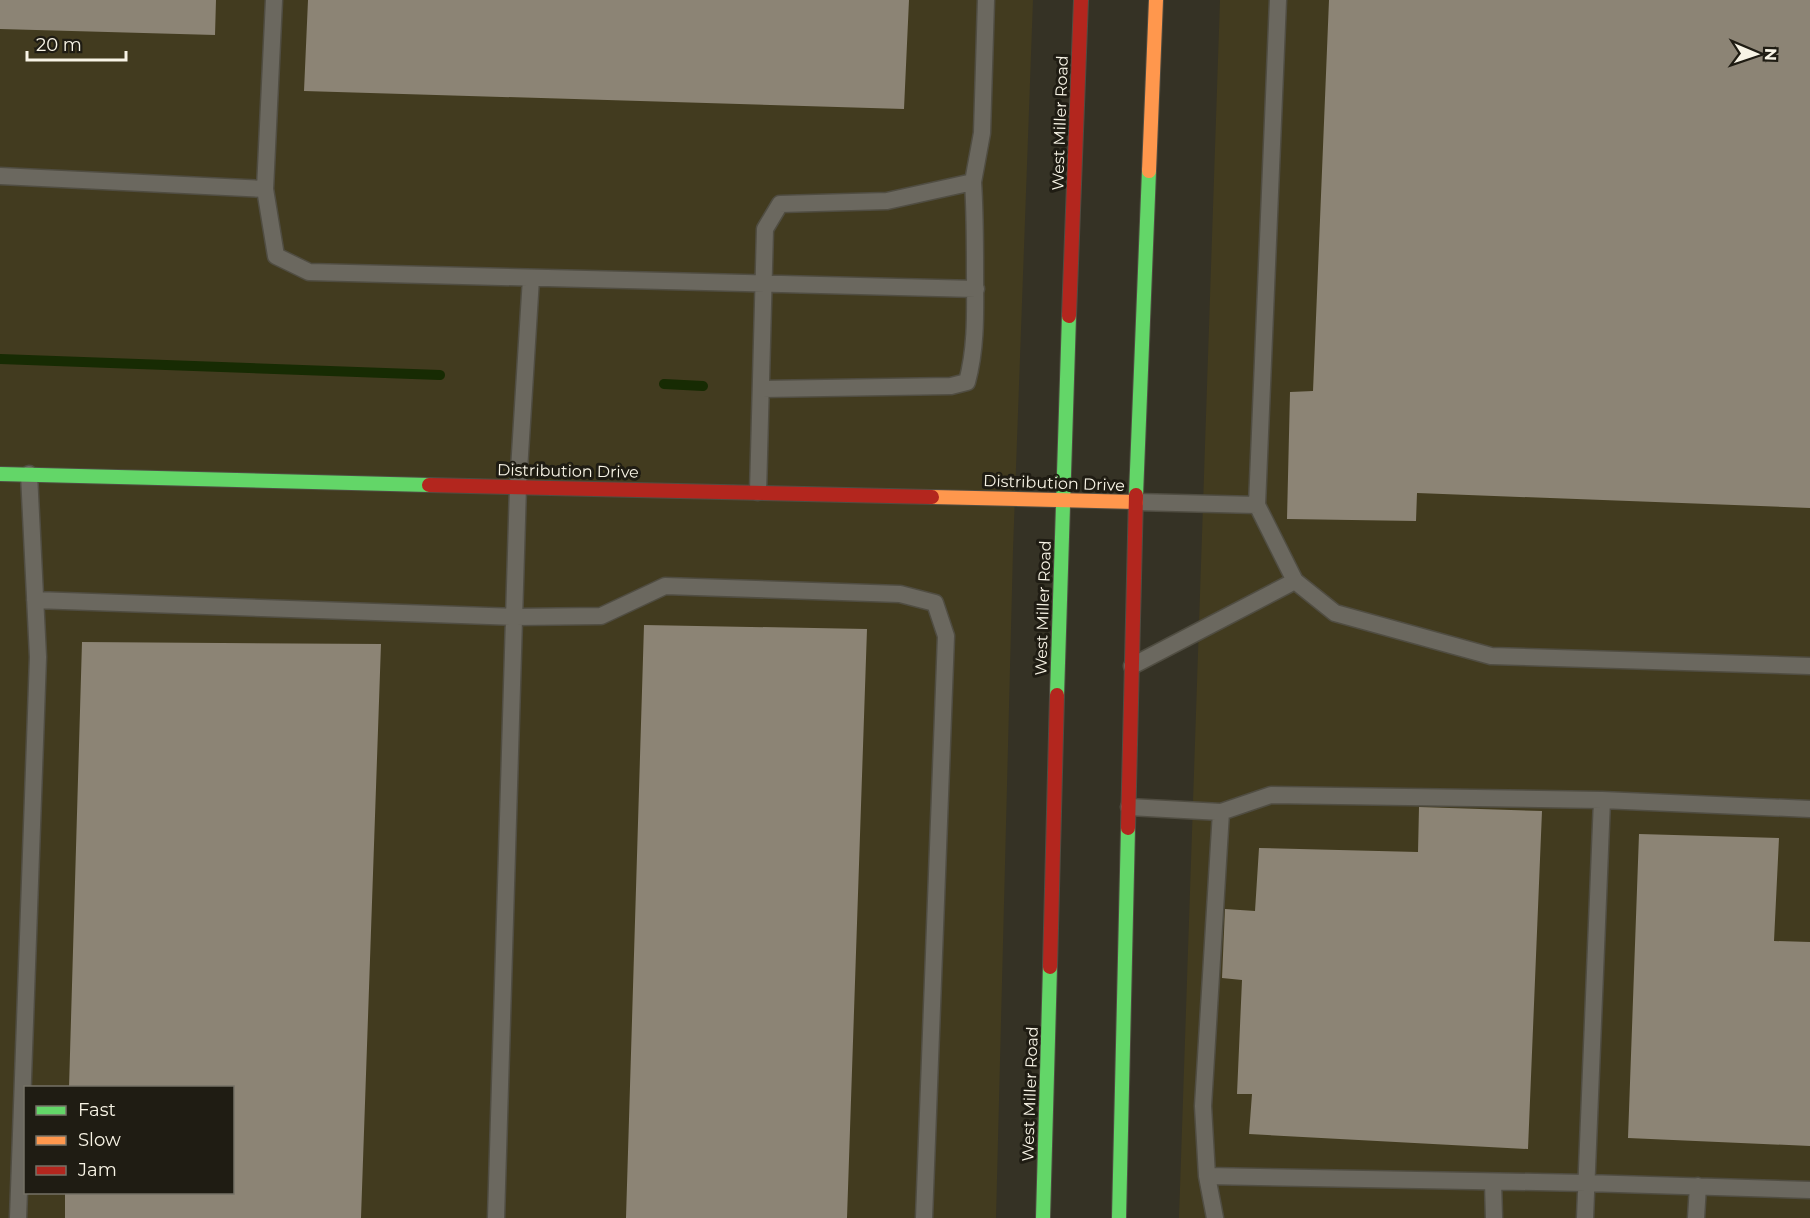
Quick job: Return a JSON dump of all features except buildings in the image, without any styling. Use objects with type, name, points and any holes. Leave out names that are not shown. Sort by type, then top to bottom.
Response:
[{"type":"main road","name":"West Miller Road","points":[[1043,1218],[1062,499],[1081,0]]},
{"type":"main road","points":[[1119,1218],[1136,502],[1156,0]]},
{"type":"main road","name":"Distribution Drive","points":[[0,474],[1136,502]]},
{"type":"lane","points":[[274,0],[265,189],[276,256],[309,272],[976,290]]},
{"type":"lane","points":[[761,389],[951,386],[968,382],[973,363],[976,290],[973,182],[982,133],[986,0]]},
{"type":"lane","points":[[1278,0],[1257,505],[1295,581],[1335,613],[1491,656],[1810,666]]},
{"type":"lane","points":[[0,176],[265,189]]},
{"type":"lane","points":[[758,492],[765,229],[780,204],[887,201],[973,182]]},
{"type":"lane","points":[[496,1218],[518,486],[531,278]]},
{"type":"lane","points":[[18,1218],[38,657],[29,474]]},
{"type":"lane","points":[[1136,502],[1257,505]]},
{"type":"lane","points":[[1132,666],[1295,581]]},
{"type":"lane","points":[[35,600],[515,617],[601,616],[665,586],[900,594],[935,603],[946,636],[924,1218]]},
{"type":"lane","points":[[1129,807],[1221,812],[1271,795],[1602,800],[1810,809]]},
{"type":"lane","points":[[1585,1218],[1602,800]]},
{"type":"lane","points":[[1215,1218],[1207,1176],[1203,1106],[1221,812]]},
{"type":"lane","points":[[1207,1176],[1810,1190]]},
{"type":"lane","points":[[1493,1182],[1494,1218]]},
{"type":"lane","points":[[1696,1218],[1698,1186]]},
{"type":"shaded area","points":[[0,0],[1033,0],[1013,550],[996,1218],[0,1218]]},
{"type":"shaded area","points":[[1220,0],[1810,0],[1810,1218],[1179,1218]]},
{"type":"waterway","points":[[0,359],[440,375]]},
{"type":"waterway","points":[[664,384],[703,386]]},
{"type":"traffic: fast","points":[[1136,495],[1149,171]]},
{"type":"traffic: fast","points":[[1057,695],[1069,316]]},
{"type":"traffic: fast","points":[[0,474],[429,485]]},
{"type":"traffic: fast","points":[[1119,1218],[1128,828]]},
{"type":"traffic: fast","points":[[1043,1218],[1050,967]]},
{"type":"traffic: slow","points":[[1149,171],[1156,0]]},
{"type":"traffic: slow","points":[[932,497],[1136,502]]},
{"type":"traffic: jam","points":[[1069,316],[1081,0]]},
{"type":"traffic: jam","points":[[429,485],[932,497]]},
{"type":"traffic: jam","points":[[1128,828],[1136,495]]},
{"type":"traffic: jam","points":[[1050,967],[1057,695]]}]
